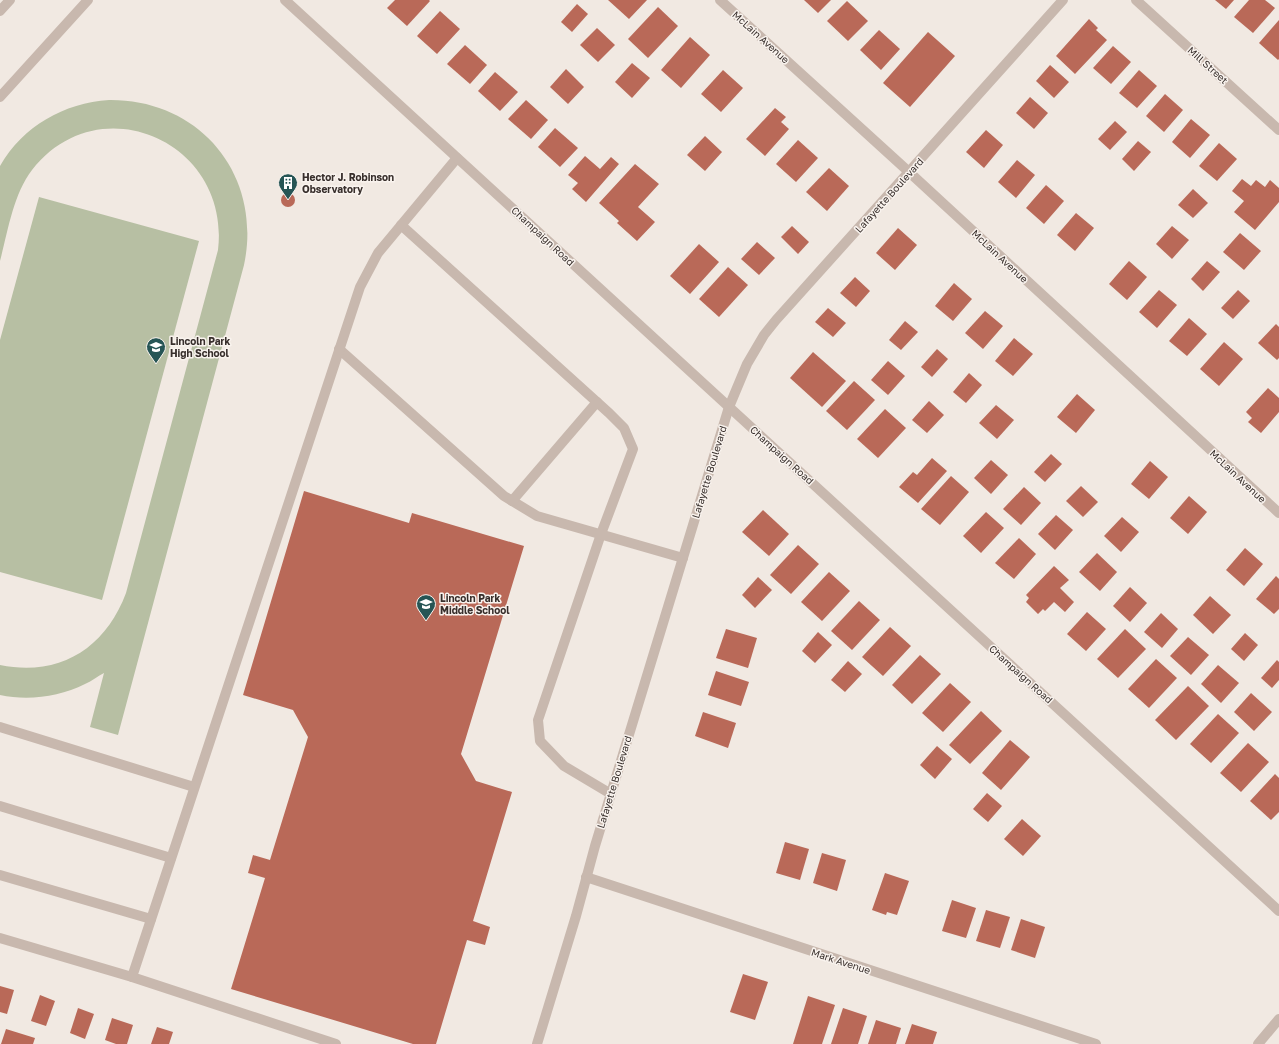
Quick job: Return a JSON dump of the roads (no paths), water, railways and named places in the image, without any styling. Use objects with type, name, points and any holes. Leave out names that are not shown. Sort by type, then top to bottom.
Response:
[{"type":"street","points":[[0,11],[10,0]]},
{"type":"street","points":[[0,97],[88,0]]},
{"type":"street","name":"Champaign Road","points":[[285,0],[1279,910]]},
{"type":"street","name":"McLain Avenue","points":[[720,0],[1279,513]]},
{"type":"street","name":"Lafayette Boulevard","points":[[537,1044],[611,794],[729,407],[747,364],[764,336],[776,320],[1063,0]]},
{"type":"street","name":"Mill Street","points":[[1136,0],[1279,130]]},
{"type":"street","points":[[132,977],[360,287],[378,253],[457,158]]},
{"type":"street","points":[[401,225],[624,428],[633,449],[601,534],[538,720],[540,741],[564,766],[611,794]]},
{"type":"street","points":[[339,349],[504,496],[512,501],[537,516],[683,558]]},
{"type":"street","points":[[512,501],[597,402]]},
{"type":"street","points":[[0,727],[194,787]]},
{"type":"street","points":[[0,806],[171,858]]},
{"type":"street","points":[[0,875],[151,918]]},
{"type":"street","name":"Mark Avenue","points":[[586,877],[1096,1044]]},
{"type":"street","points":[[0,938],[132,977],[336,1044]]},
{"type":"street","points":[[1258,1044],[1279,1019]]},
{"type":"place","name":"Hector J. Robinson Observatory","points":[[288,200]]},
{"type":"place","name":"Lincoln Park High School","points":[[156,364]]},
{"type":"place","name":"Lincoln Park Middle School","points":[[426,621]]}]
